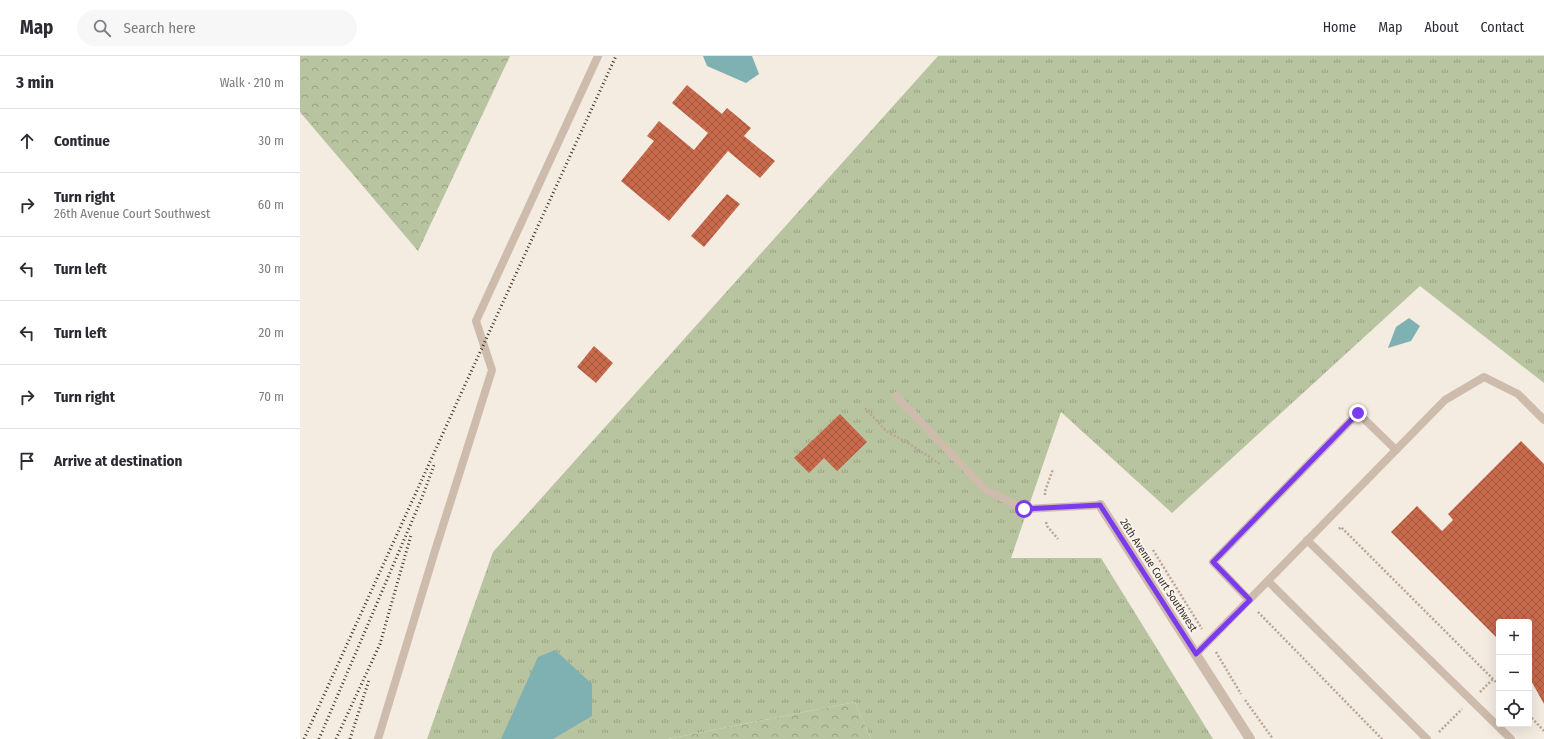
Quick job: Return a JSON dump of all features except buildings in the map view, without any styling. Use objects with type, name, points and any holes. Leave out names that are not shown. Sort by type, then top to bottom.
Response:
[{"type":"street","name":"26th Avenue Court Southwest","points":[[1100,505],[1250,739]]},
{"type":"lane","points":[[378,739],[431,561],[492,370],[476,322],[598,56]]},
{"type":"lane","points":[[1196,654],[1445,400],[1484,377],[1518,394],[1544,420]]},
{"type":"lane","points":[[896,396],[986,490],[1024,509],[1100,505]]},
{"type":"lane","points":[[1250,600],[1213,562],[1223,551],[1358,413],[1396,450]]},
{"type":"lane","points":[[1308,540],[1511,739]]},
{"type":"lane","points":[[1268,581],[1427,739]]},
{"type":"path","points":[[1258,612],[1382,739]]},
{"type":"path","points":[[1532,718],[1544,731]]},
{"type":"green space","points":[[300,56],[510,56],[418,251],[300,112]]},
{"type":"green space","points":[[938,56],[1544,56],[1544,383],[1420,286],[1172,513],[1061,412],[1011,558],[1101,558],[1213,739],[871,739],[855,702],[668,739],[427,739],[493,552]]},
{"type":"green space","points":[[855,702],[871,739],[668,739]]},
{"type":"water","points":[[703,56],[752,56],[759,74],[746,83],[707,66]]},
{"type":"water","points":[[1409,318],[1420,326],[1411,341],[1388,348],[1396,327]]},
{"type":"water","points":[[555,650],[592,684],[592,716],[553,739],[501,739],[538,657]]},
{"type":"railway","points":[[304,739],[616,56]]},
{"type":"railway","points":[[319,739],[421,500],[434,465]]},
{"type":"railway","points":[[336,739],[380,644],[411,535]]},
{"type":"railway","points":[[350,739],[369,680]]},
{"type":"route","points":[[1024,509],[1100,505],[1196,654],[1250,600],[1213,562],[1358,413]]}]
